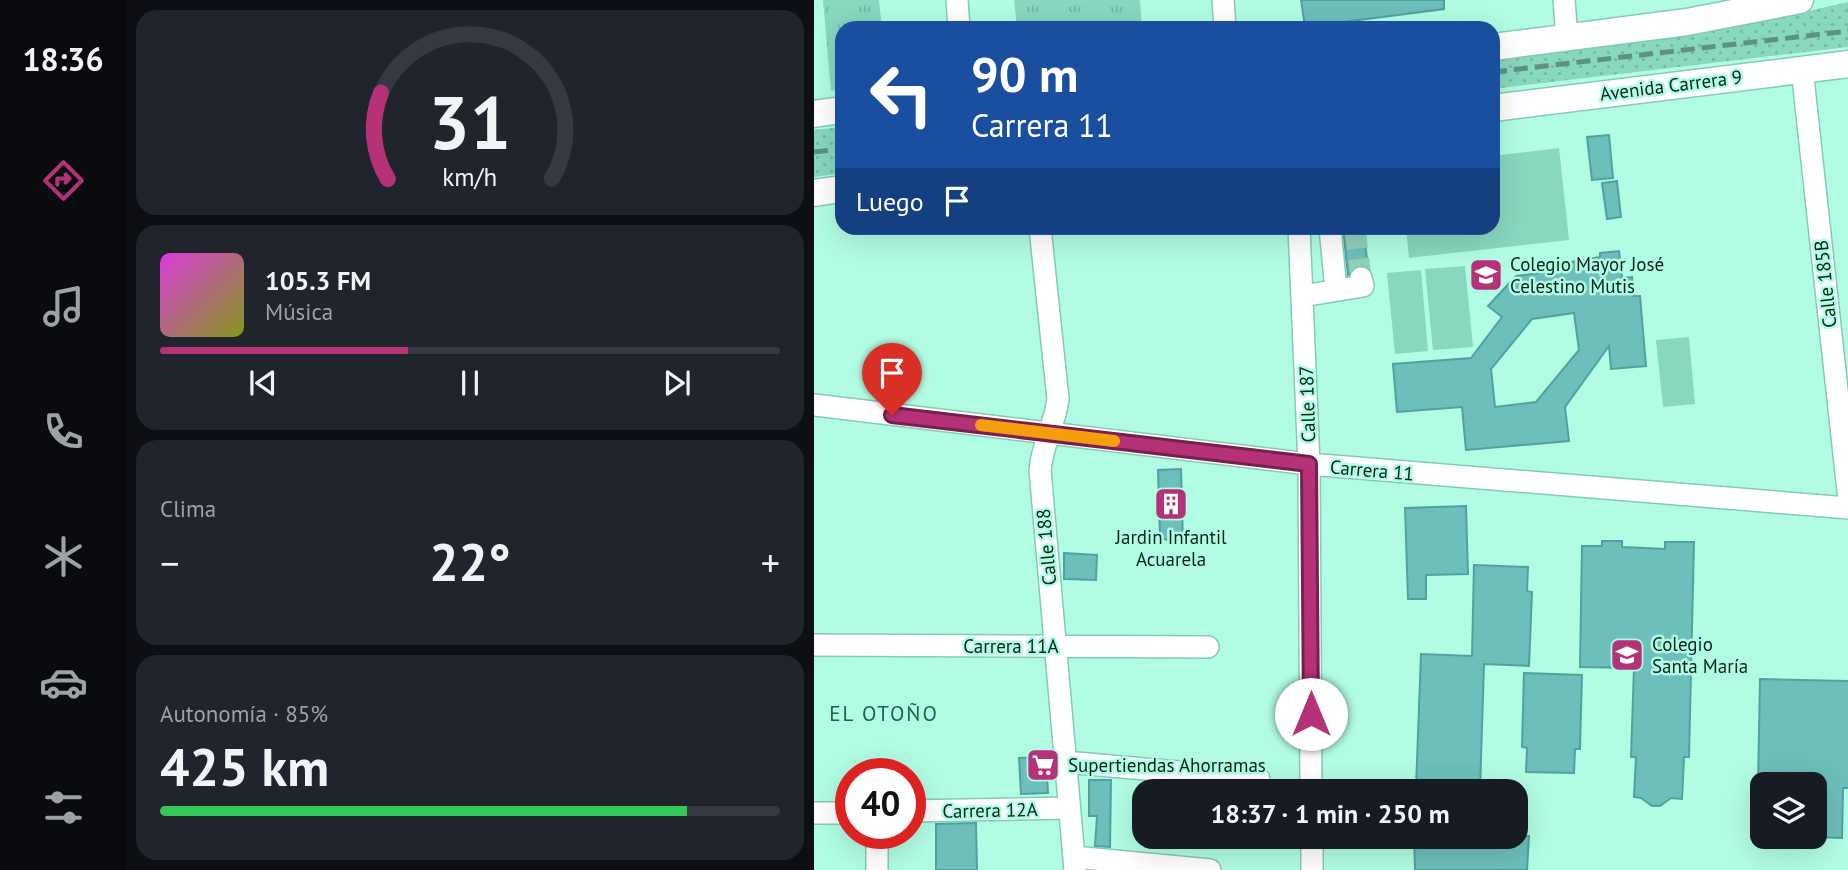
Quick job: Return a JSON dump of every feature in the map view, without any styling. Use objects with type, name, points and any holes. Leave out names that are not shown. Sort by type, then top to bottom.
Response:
[{"type":"main road","points":[[1500,46],[1687,22],[1767,4],[1800,0]]},
{"type":"main road","name":"Avenida Carrera 9","points":[[1500,107],[1848,64]]},
{"type":"main road","points":[[814,114],[835,111]]},
{"type":"main road","points":[[814,193],[835,190]]},
{"type":"street","points":[[957,0],[958,21]]},
{"type":"street","points":[[1223,0],[1224,21]]},
{"type":"street","points":[[1564,0],[1567,38]]},
{"type":"street","name":"Calle 185B","points":[[1802,69],[1848,500]]},
{"type":"street","name":"Calle 188","points":[[1041,235],[1058,378],[1056,416],[1044,444],[1040,470],[1074,863]]},
{"type":"street","name":"Calle 187","points":[[1300,235],[1309,464],[1311,779]]},
{"type":"street","points":[[1330,235],[1336,290]]},
{"type":"street","points":[[1302,296],[1363,286],[1361,278]]},
{"type":"street","name":"Carrera 11","points":[[814,405],[1309,464],[1848,508]]},
{"type":"street","name":"Carrera 11A","points":[[814,645],[1208,647]]},
{"type":"street","points":[[1065,762],[1259,779]]},
{"type":"street","name":"Carrera 12A","points":[[926,811],[1069,808]]},
{"type":"street","points":[[814,813],[835,813]]},
{"type":"street","points":[[877,849],[878,870]]},
{"type":"street","points":[[1312,849],[1312,870]]},
{"type":"street","points":[[1074,863],[1210,870]]},
{"type":"green space","points":[[823,0],[879,0],[881,21],[835,21],[835,90],[831,91]]},
{"type":"green space","points":[[1014,0],[1140,0],[1142,21],[1016,21]]},
{"type":"green space","points":[[1848,2],[1848,47],[1500,88],[1500,57],[1804,12]]},
{"type":"green space","points":[[835,128],[835,174],[814,177],[814,130]]},
{"type":"green space","points":[[1559,148],[1569,240],[1409,258],[1407,235],[1500,235],[1500,155]]},
{"type":"green space","points":[[1465,266],[1473,347],[1433,350],[1425,269]]},
{"type":"green space","points":[[1421,270],[1428,351],[1395,354],[1387,273]]},
{"type":"green space","points":[[1689,337],[1695,404],[1663,407],[1656,340]]},
{"type":"building","points":[[1301,0],[1444,0],[1444,9],[1351,21],[1304,21]]},
{"type":"building","points":[[1609,135],[1613,178],[1592,180],[1587,137]]},
{"type":"building","points":[[1617,181],[1621,217],[1607,219],[1602,183]]},
{"type":"building","points":[[1344,235],[1364,235],[1368,267],[1357,266],[1348,275]]},
{"type":"building","points":[[1619,251],[1622,278],[1632,277],[1633,296],[1640,296],[1646,366],[1611,369],[1609,346],[1565,407],[1569,441],[1466,450],[1462,407],[1397,412],[1393,364],[1471,358],[1502,317],[1488,306],[1516,276],[1565,270],[1565,263],[1600,257],[1600,253]],"holes":[[[1574,313],[1579,350],[1536,402],[1495,407],[1491,369],[1532,319]]]},
{"type":"building","name":"Jardin Infantil Acuarela","points":[[1181,469],[1183,544],[1160,538],[1158,470]]},
{"type":"building","points":[[1466,506],[1468,574],[1426,575],[1426,599],[1408,599],[1405,508]]},
{"type":"building","points":[[1602,541],[1622,541],[1622,547],[1665,549],[1665,542],[1694,542],[1689,757],[1684,757],[1682,799],[1671,798],[1660,806],[1652,806],[1641,798],[1634,797],[1636,757],[1631,757],[1634,668],[1580,667],[1582,546],[1602,546]]},
{"type":"building","points":[[1064,553],[1097,555],[1096,580],[1064,579]]},
{"type":"building","points":[[1474,565],[1528,567],[1527,591],[1532,592],[1529,666],[1484,664],[1480,779],[1416,779],[1421,654],[1472,656]]},
{"type":"building","points":[[1524,673],[1582,675],[1580,749],[1575,749],[1574,773],[1526,772],[1527,748],[1522,747]]},
{"type":"building","points":[[1760,679],[1849,681],[1849,788],[1843,788],[1842,838],[1827,837],[1827,772],[1758,772]]},
{"type":"building","points":[[1046,757],[1048,793],[1021,794],[1019,758]]},
{"type":"building","points":[[1089,780],[1111,780],[1110,847],[1095,846],[1097,816],[1089,816]]},
{"type":"building","points":[[976,823],[977,870],[936,870],[936,824]]},
{"type":"building","points":[[1529,836],[1527,870],[1415,870],[1414,849],[1528,849]]},
{"type":"tunnel","points":[[1356,235],[1361,278]]},
{"type":"railway","points":[[1500,71],[1849,31]]},
{"type":"railway","points":[[814,152],[835,150]]},
{"type":"slow traffic","points":[[981,425],[1114,441]]},
{"type":"place","name":"Colegio Mayor José Celestino Mutis","points":[[1486,275]]},
{"type":"place","name":"Jardin Infantil Acuarela","points":[[1171,504]]},
{"type":"place","name":"Colegio Santa María","points":[[1627,655]]},
{"type":"place","name":"Supertiendas Ahorramas","points":[[1043,765]]},
{"type":"district","name":"EL OTOÑO","points":[[884,713]]},
{"type":"route","points":[[892,415],[1309,464],[1311,714]]}]
